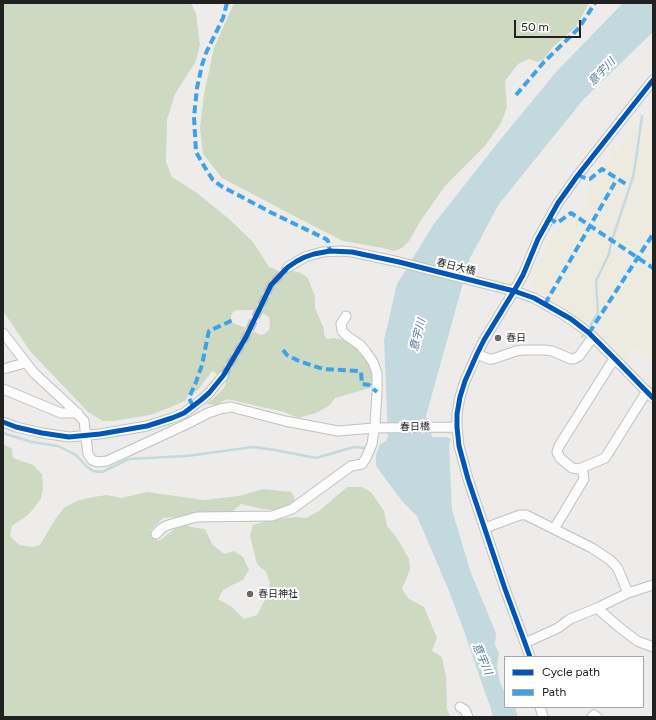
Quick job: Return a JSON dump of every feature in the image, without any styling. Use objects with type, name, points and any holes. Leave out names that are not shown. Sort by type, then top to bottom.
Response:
[{"type":"street","points":[[530,656],[505,589],[468,479],[454,427],[460,397],[465,381],[484,340],[511,290],[523,275],[538,239],[558,203],[578,175],[653,80]]},
{"type":"street","name":"春日大橋","points":[[288,266],[305,257],[322,252],[352,252],[511,290],[534,298],[580,326],[593,337],[650,395]]},
{"type":"street","points":[[156,534],[168,524],[196,517],[272,516],[292,509],[352,466],[362,464],[372,444],[376,428],[377,373],[373,362],[366,352],[360,345],[342,331],[341,324],[346,316]]},
{"type":"street","points":[[3,333],[25,363],[41,381],[78,413],[84,421],[86,435]]},
{"type":"street","points":[[477,354],[485,358],[493,359],[516,351],[545,350],[574,359],[581,353],[593,337]]},
{"type":"street","points":[[615,359],[558,449],[557,452],[560,458],[572,468],[578,469],[605,458],[650,395]]},
{"type":"street","points":[[3,369],[25,363]]},
{"type":"street","points":[[3,422],[16,427],[42,433],[69,436],[100,434],[147,426],[172,418],[184,412],[201,400],[223,376]]},
{"type":"street","points":[[3,388],[61,413],[78,413]]},
{"type":"street","name":"春日橋","points":[[86,435],[88,454],[92,460],[98,462],[107,461],[208,413],[220,409],[231,408],[285,422],[338,431],[376,428],[454,427]]},
{"type":"street","points":[[554,529],[584,479],[582,468]]},
{"type":"street","points":[[485,528],[526,514],[592,548],[615,564],[628,593]]},
{"type":"street","points":[[526,643],[558,628],[570,619],[628,593],[653,585]]},
{"type":"street","points":[[597,608],[618,627],[638,641],[653,647]]},
{"type":"street","points":[[460,707],[465,710],[468,717]]},
{"type":"street","points":[[592,717],[594,715],[597,717]]},
{"type":"shaded area","points":[[653,110],[653,231],[636,255],[614,241],[614,239],[634,178],[641,139],[646,122]]},
{"type":"shaded area","points":[[633,129],[636,129],[637,132],[632,173],[628,183],[603,167]]},
{"type":"shaded area","points":[[601,172],[616,180],[590,223],[578,216],[578,214],[590,199],[585,195],[588,190],[586,188]]},
{"type":"shaded area","points":[[617,181],[627,186],[627,188],[610,237],[591,224]]},
{"type":"shaded area","points":[[571,216],[588,228],[548,297],[537,292],[532,285],[541,256],[558,228]]},
{"type":"shaded area","points":[[590,228],[610,241],[608,254],[594,281],[596,312],[589,324],[550,299]]},
{"type":"shaded area","points":[[653,238],[653,266],[640,257]]},
{"type":"shaded area","points":[[613,249],[630,260],[631,264],[601,309],[598,284]]},
{"type":"shaded area","points":[[638,264],[642,264],[653,271],[653,360],[635,348],[633,348],[626,359],[624,359],[595,332],[595,328]]},
{"type":"green space","points":[[3,3],[191,3],[196,14],[200,44],[196,61],[175,94],[167,120],[166,162],[172,177],[197,193],[228,218],[253,242],[269,267],[279,271],[293,271],[301,273],[308,278],[315,297],[315,308],[324,329],[326,338],[350,341],[366,354],[375,376],[370,388],[335,398],[330,405],[318,412],[299,418],[284,412],[227,399],[216,405],[206,404],[224,388],[226,383],[226,380],[212,371],[198,390],[194,392],[191,391],[185,401],[150,415],[113,421],[103,421],[88,412],[30,351],[3,311]],"holes":[[[236,310],[253,310],[261,312],[269,317],[269,330],[264,334],[260,335],[247,328],[232,323],[231,316]]]},
{"type":"green space","points":[[234,3],[589,3],[576,27],[553,47],[543,60],[537,62],[529,59],[518,64],[505,81],[507,107],[501,123],[484,147],[445,186],[421,220],[409,241],[402,248],[394,251],[343,241],[222,178],[203,154],[200,128],[204,94],[214,48]]},
{"type":"green space","points":[[3,444],[12,449],[13,458],[33,465],[42,474],[43,488],[41,499],[29,514],[12,526],[10,536],[19,545],[34,547],[40,545],[56,518],[65,507],[77,501],[93,497],[107,495],[121,498],[147,492],[204,500],[239,496],[263,489],[292,492],[295,500],[290,505],[275,510],[262,509],[241,504],[232,512],[193,513],[163,518],[151,530],[152,536],[158,541],[177,527],[184,525],[205,529],[212,544],[224,554],[234,551],[243,557],[249,570],[243,580],[223,590],[218,599],[232,607],[244,619],[257,615],[265,600],[270,583],[266,572],[257,564],[250,536],[253,525],[266,521],[294,517],[306,518],[319,511],[347,487],[362,487],[371,492],[384,511],[387,526],[397,538],[409,559],[410,570],[402,589],[409,599],[424,607],[437,638],[432,651],[442,657],[446,676],[447,709],[450,717],[3,717]]},
{"type":"water","name":"意宇川","points":[[623,3],[653,3],[653,32],[583,100],[499,204],[470,258],[426,416],[432,437],[446,437],[451,439],[449,445],[452,510],[471,573],[496,633],[495,645],[499,653],[497,667],[500,682],[504,691],[504,708],[515,708],[518,717],[493,717],[449,591],[417,516],[402,501],[376,466],[376,455],[380,444],[386,441],[388,436],[384,340],[397,284],[433,225],[556,72]]},
{"type":"waterway","points":[[591,324],[598,313],[596,281],[609,254],[611,243],[633,177],[642,116]]},
{"type":"waterway","points":[[3,433],[32,442],[58,446],[76,455],[93,471],[102,472],[129,459],[187,456],[253,447],[316,458],[354,447],[364,448]]},
{"type":"tunnel","points":[[223,376],[246,337],[271,285],[288,267]]},
{"type":"marked path","points":[[227,3],[223,18],[206,53],[197,88],[194,117],[196,152],[213,180],[221,186],[326,239],[328,241],[330,251]]},
{"type":"marked path","points":[[516,95],[544,62],[579,28],[595,3]]},
{"type":"marked path","points":[[578,175],[590,179],[602,169],[626,184]]},
{"type":"marked path","points":[[545,304],[617,179]]},
{"type":"marked path","points":[[549,218],[557,223],[571,213],[653,268]]},
{"type":"marked path","points":[[589,333],[653,234]]},
{"type":"marked path","points":[[193,406],[189,398],[202,365],[209,331],[233,320]]},
{"type":"marked path","points":[[283,350],[287,355],[299,361],[323,369],[361,372],[362,384],[369,385],[377,392]]},
{"type":"cycle path","points":[[530,656],[505,589],[468,479],[459,446],[457,414],[460,397],[465,381],[484,340],[523,275],[538,239],[558,203],[578,175],[653,80]]},
{"type":"cycle path","points":[[3,422],[16,427],[42,433],[69,437],[100,434],[147,426],[184,413],[209,393],[223,376],[246,337],[271,285],[288,267],[297,261],[314,254],[330,251],[352,252],[399,262],[514,291],[534,298],[571,319],[589,333],[653,398]]},
{"type":"place","name":"春日","points":[[498,338]]},
{"type":"place","name":"春日神社","points":[[250,594]]}]
